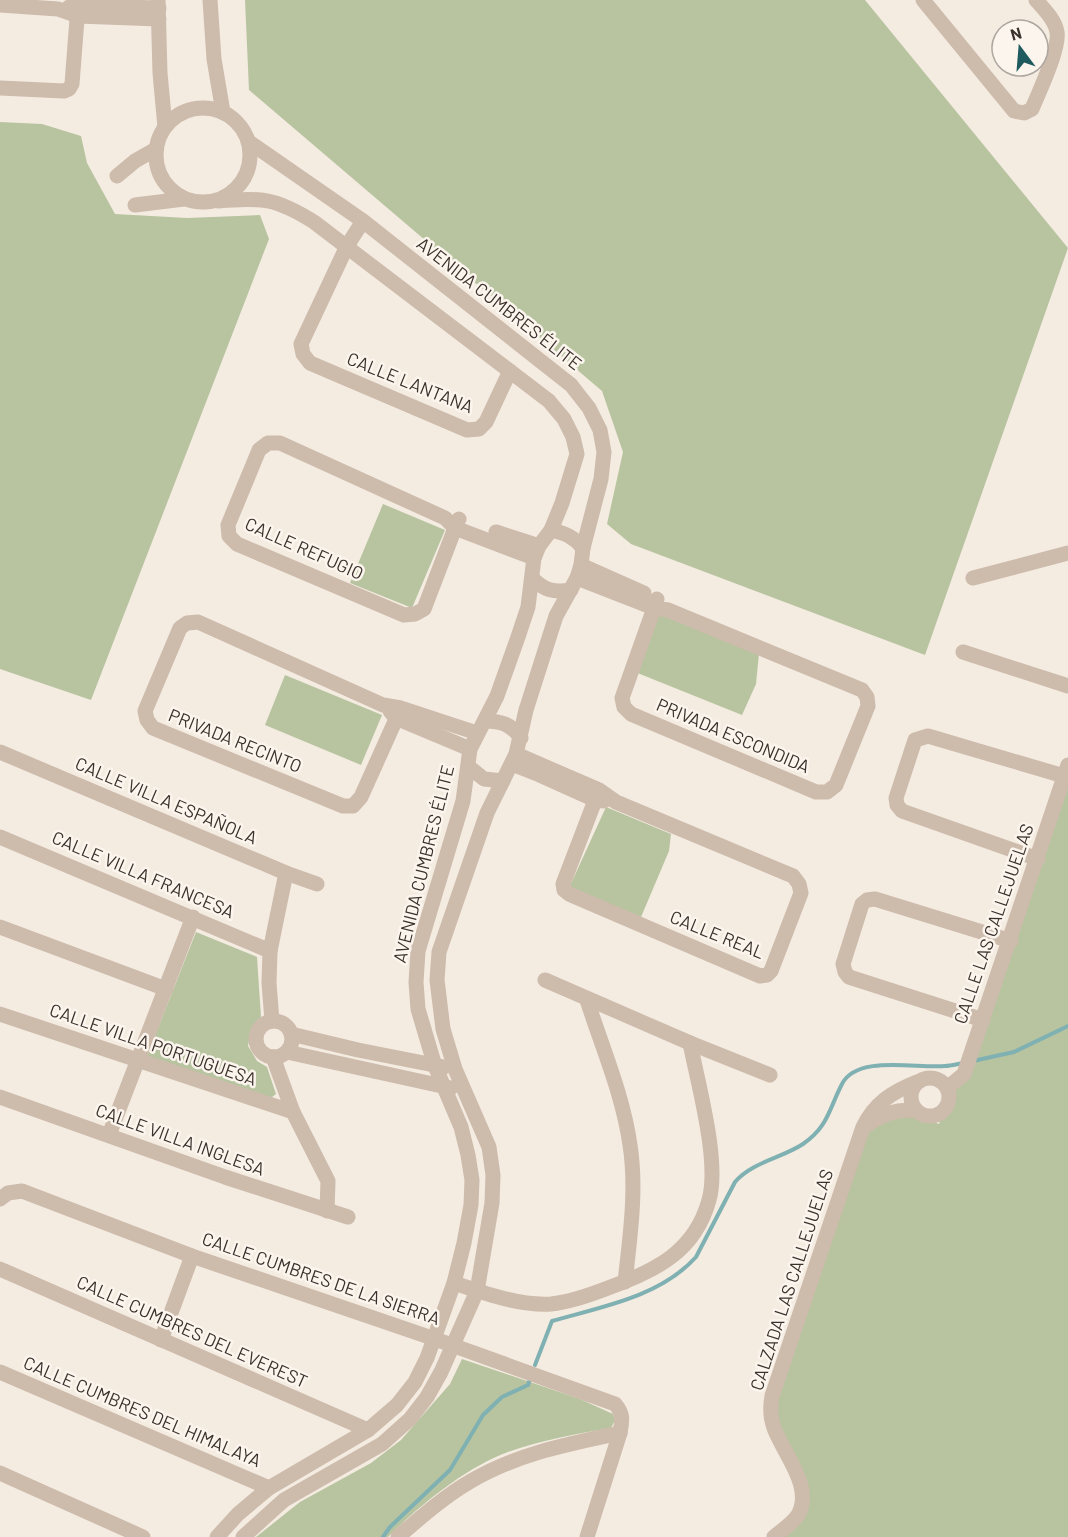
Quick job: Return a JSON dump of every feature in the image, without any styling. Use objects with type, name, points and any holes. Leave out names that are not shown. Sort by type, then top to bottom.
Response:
[{"type":"street","points":[[210,0],[214,59],[223,112]]},
{"type":"street","points":[[923,0],[1014,111],[1024,113],[1032,109],[1058,44],[1053,21],[1036,0]]},
{"type":"street","points":[[0,5],[78,11],[159,9],[161,84],[165,127]]},
{"type":"street","points":[[0,88],[64,91],[69,89],[72,84],[78,11]]},
{"type":"street","points":[[184,199],[171,190],[162,179],[156,164],[156,149],[165,127],[177,116],[191,109],[208,108],[223,112],[239,124],[249,141],[251,160],[246,177],[234,192],[218,201]]},
{"type":"street","name":"AVENIDA CUMBRES ÉLITE","points":[[243,1537],[284,1500],[382,1444],[410,1419],[427,1397],[477,1291],[490,1213],[493,1175],[489,1147],[442,1029],[436,980],[439,952],[487,813],[514,759],[543,652],[556,616],[576,578],[601,479],[604,452],[600,430],[589,408],[571,385],[363,221],[249,141]]},
{"type":"street","points":[[117,176],[135,161],[156,149]]},
{"type":"street","points":[[135,205],[184,199],[201,203],[255,198],[278,203],[297,211],[347,246],[549,401],[564,419],[573,437],[577,454],[570,482],[551,530],[536,552]]},
{"type":"street","points":[[347,246],[363,221]]},
{"type":"street","name":"CALLE LANTANA","points":[[347,246],[301,344],[303,354],[310,363],[467,430],[478,429],[486,422],[510,371]]},
{"type":"street","name":"CALLE REFUGIO","points":[[453,522],[424,609],[415,614],[405,615],[237,544],[229,536],[228,525],[259,450],[268,443],[280,443],[453,522],[536,552]]},
{"type":"street","points":[[577,454],[604,452]]},
{"type":"street","points":[[551,530],[571,537],[583,548]]},
{"type":"street","name":"AVENIDA CUMBRES ÉLITE","points":[[217,1537],[238,1514],[269,1488],[368,1430],[397,1405],[415,1382],[435,1338],[454,1283],[471,1205],[472,1180],[461,1127],[435,1066],[418,1009],[416,982],[418,951],[462,801],[470,749],[496,696],[528,608],[536,552]]},
{"type":"street","points":[[973,578],[1068,553]]},
{"type":"street","points":[[532,578],[541,588],[551,591],[576,578]]},
{"type":"street","name":"PRIVADA ESCONDIDA","points":[[576,578],[660,606],[861,690],[867,697],[868,706],[836,785],[827,792],[816,792],[631,714],[624,707],[622,698],[660,606]]},
{"type":"street","name":"PRIVADA RECINTO","points":[[398,713],[361,798],[353,806],[343,806],[153,728],[147,720],[145,711],[180,628],[188,622],[198,622],[383,705],[470,749]]},
{"type":"street","points":[[963,652],[1068,686]]},
{"type":"street","name":"PRIVADA RECINTO","points":[[398,713],[481,727]]},
{"type":"street","points":[[481,727],[506,723],[521,738]]},
{"type":"street","points":[[1038,859],[902,811],[897,805],[896,798],[915,740],[921,736],[1066,771]]},
{"type":"street","name":"CALLE VILLA ESPAÑOLA","points":[[0,752],[317,884]]},
{"type":"street","name":"CALLE REAL","points":[[514,759],[535,772],[616,802],[793,876],[799,884],[801,893],[767,975],[760,976],[568,894],[564,890],[563,884],[597,795]]},
{"type":"street","points":[[469,767],[484,779],[503,781]]},
{"type":"street","name":"CALLE LAS CALLEJUELAS","points":[[947,1088],[964,1074],[1011,941],[1066,771]]},
{"type":"street","name":"CALLE VILLA FRANCESA","points":[[0,837],[270,951]]},
{"type":"street","points":[[272,1022],[269,983],[270,951],[286,873]]},
{"type":"street","points":[[435,896],[457,903]]},
{"type":"street","points":[[983,1020],[849,977],[844,972],[843,964],[862,904],[867,900],[875,899],[1011,941]]},
{"type":"street","points":[[109,1135],[193,917]]},
{"type":"street","points":[[0,927],[166,989]]},
{"type":"street","points":[[545,980],[587,1000],[770,1075]]},
{"type":"street","points":[[587,1000],[622,1108],[630,1144],[633,1178],[632,1220],[625,1282]]},
{"type":"street","name":"CALLE VILLA PORTUGUESA","points":[[0,1014],[293,1112]]},
{"type":"street","points":[[280,1054],[292,1040],[284,1024],[272,1022],[261,1027],[256,1037],[258,1049],[262,1053],[352,1067],[466,1092]]},
{"type":"street","points":[[291,1034],[456,1069]]},
{"type":"street","points":[[454,1283],[521,1302],[552,1304],[583,1297],[625,1282],[652,1270],[675,1255],[699,1228],[710,1198],[712,1166],[690,1043]]},
{"type":"street","points":[[352,1067],[358,1050]]},
{"type":"street","points":[[280,1054],[293,1112],[328,1181],[327,1211]]},
{"type":"street","points":[[863,1127],[890,1112],[906,1109],[927,1116],[940,1114],[950,1098],[947,1088],[941,1081],[929,1077],[917,1082],[910,1093],[912,1106],[916,1111]]},
{"type":"street","name":"CALZADA LAS CALLEJUELAS","points":[[774,1537],[798,1516],[801,1491],[771,1417],[772,1396],[863,1127],[871,1112],[886,1097],[896,1090],[917,1082]]},
{"type":"street","name":"CALLE VILLA INGLESA","points":[[0,1097],[225,1177],[348,1217]]},
{"type":"street","name":"CALLE CUMBRES DE LA SIERRA","points":[[4,1196],[22,1191],[192,1256],[435,1338],[615,1404],[623,1418],[620,1433]]},
{"type":"street","points":[[162,1340],[192,1256]]},
{"type":"street","name":"CALLE CUMBRES DEL EVEREST","points":[[0,1269],[368,1430]]},
{"type":"street","name":"CALLE CUMBRES DEL HIMALAYA","points":[[0,1372],[269,1488]]},
{"type":"street","points":[[584,1535],[620,1433]]},
{"type":"street","points":[[398,1537],[470,1481],[506,1463],[558,1446],[620,1433]]},
{"type":"street","points":[[0,1473],[143,1537]]},
{"type":"green space","points":[[245,0],[865,0],[1068,248],[925,655],[631,544],[607,524],[623,452],[602,391],[249,90]]},
{"type":"green space","points":[[0,122],[42,124],[81,136],[87,163],[115,214],[187,218],[260,215],[269,239],[91,700],[0,669]]},
{"type":"green space","points":[[383,504],[445,530],[412,608],[350,583]]},
{"type":"green space","points":[[656,613],[759,653],[756,684],[742,715],[635,672]]},
{"type":"green space","points":[[285,675],[382,715],[361,765],[265,725]]},
{"type":"green space","points":[[1068,765],[1068,1537],[783,1537],[804,1501],[779,1432],[774,1398],[864,1126],[886,1104],[939,1124]]},
{"type":"green space","points":[[606,807],[671,834],[669,851],[641,917],[569,888]]},
{"type":"green space","points":[[196,932],[257,957],[261,1017],[252,1027],[248,1046],[257,1061],[267,1067],[276,1094],[267,1101],[147,1056]]},
{"type":"green space","points":[[462,1359],[580,1399],[613,1414],[615,1420],[611,1428],[534,1444],[492,1459],[444,1488],[388,1537],[256,1537],[300,1502],[371,1463],[401,1440],[450,1384]]},
{"type":"waterway","points":[[973,1061],[1014,1052],[1068,1026]]},
{"type":"waterway","points":[[535,1365],[552,1321],[629,1299],[665,1282],[681,1271],[696,1257],[735,1182],[758,1165],[795,1149],[811,1138],[823,1124],[842,1084],[850,1075],[874,1066],[950,1066],[963,1063]]},
{"type":"waterway","points":[[383,1537],[390,1527],[450,1470],[483,1415],[502,1397],[528,1385],[530,1379]]}]
